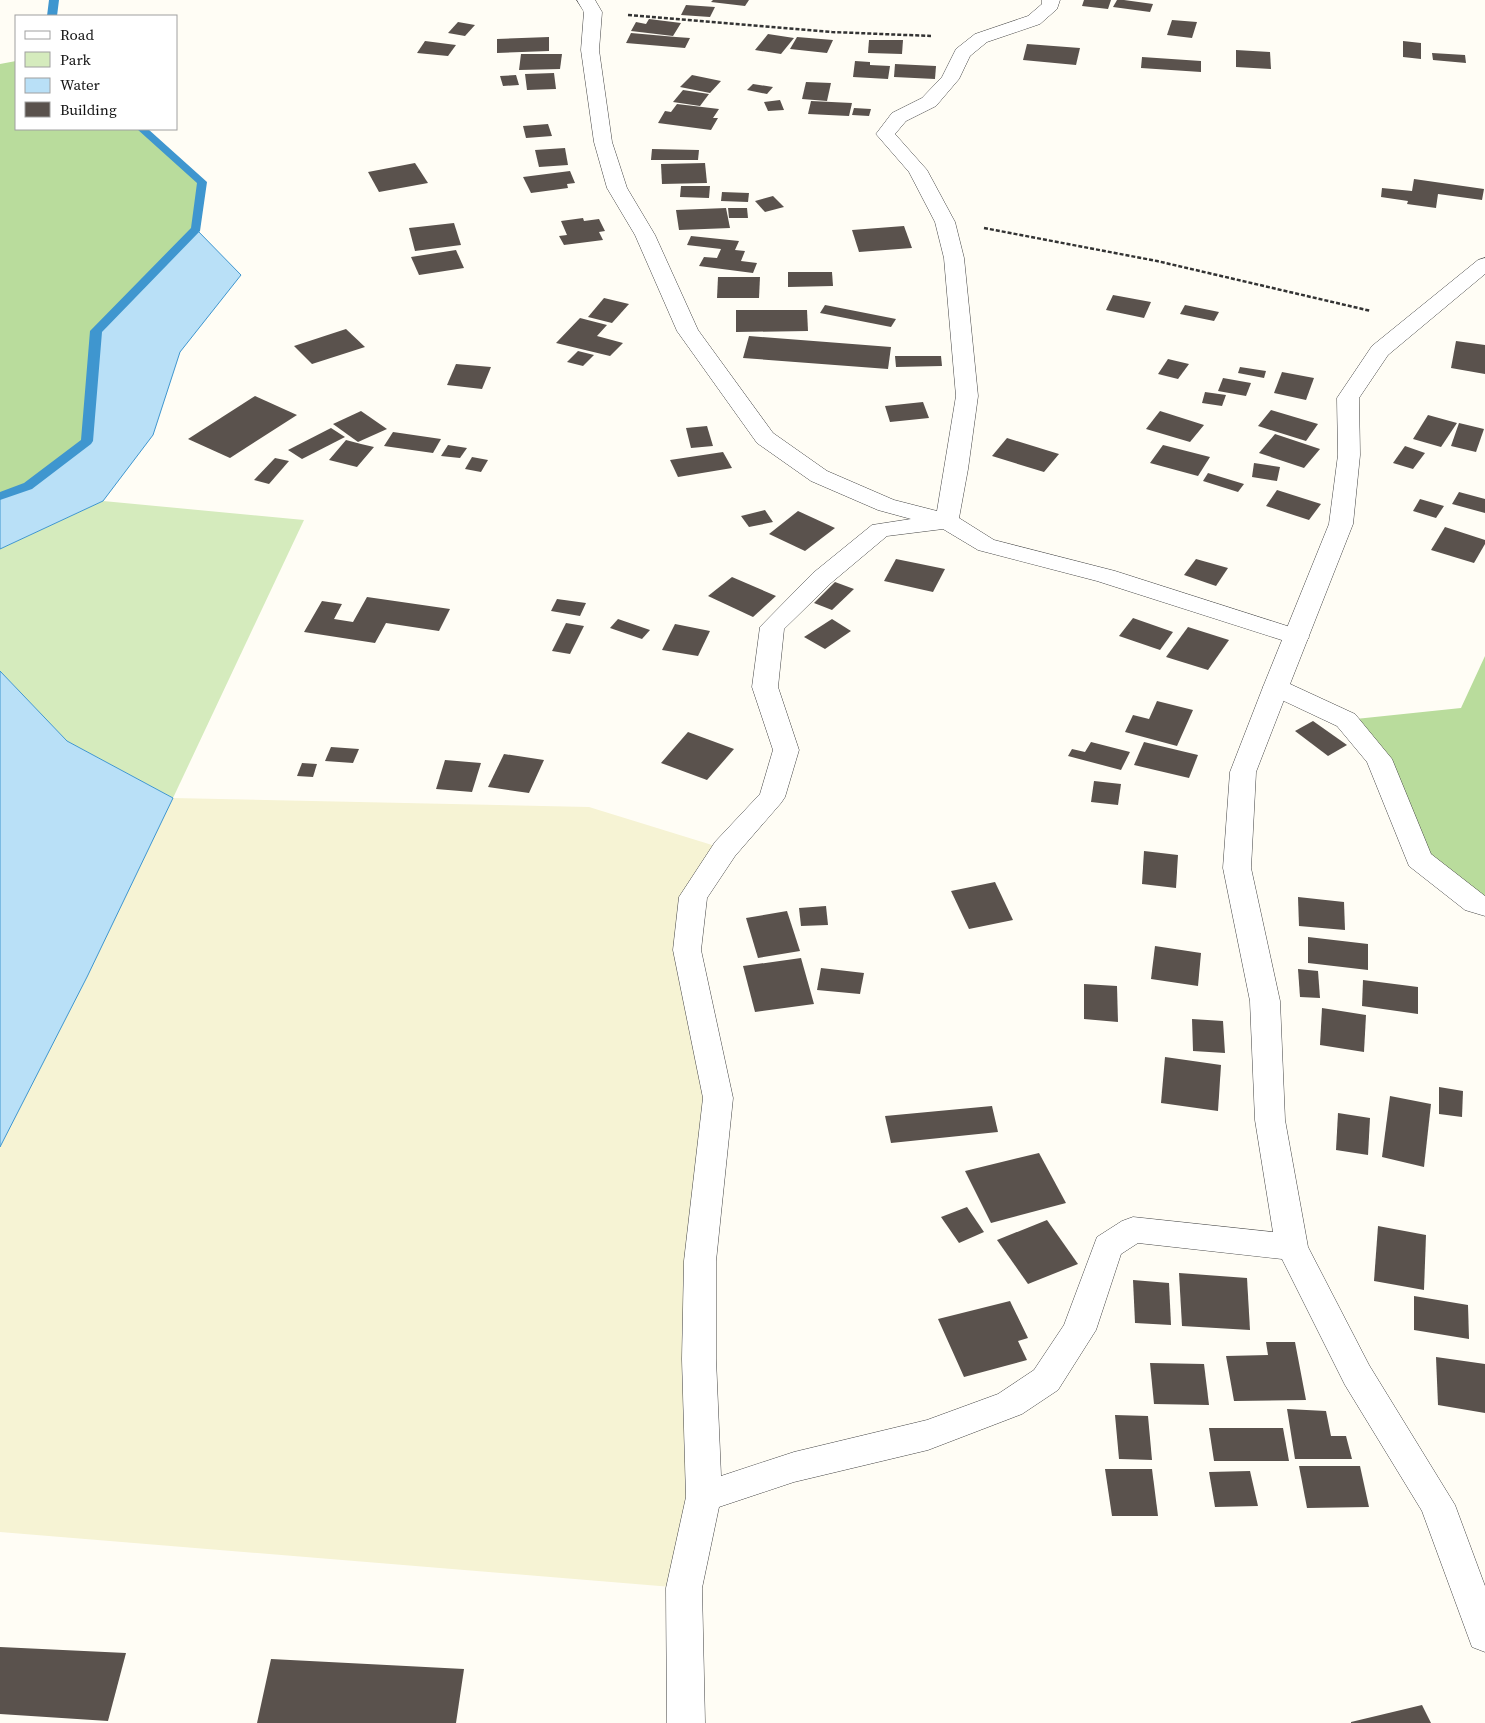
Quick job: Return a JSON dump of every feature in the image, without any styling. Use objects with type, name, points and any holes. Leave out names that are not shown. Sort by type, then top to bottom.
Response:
[{"type":"street","points":[[946,521],[957,469],[967,396],[954,258],[945,222],[917,170],[885,134],[899,117],[929,102],[950,79],[962,53],[984,37],[1034,20],[1051,5],[1051,0]]},
{"type":"street","points":[[590,6],[590,50],[603,142],[616,188],[645,235],[688,331],[765,438],[819,476],[886,505],[946,521],[986,545],[1106,576],[1297,637]]},
{"type":"street","points":[[1485,264],[1380,351],[1348,398],[1349,456],[1341,524],[1243,772],[1237,868],[1265,1001],[1270,1120],[1292,1247],[1357,1375],[1437,1505],[1485,1635]]},
{"type":"street","points":[[686,1723],[684,1588],[704,1497],[699,1359],[700,1261],[718,1098],[687,950],[693,897],[725,849],[772,797],[786,750],[765,687],[772,627],[822,578],[880,530],[946,521]]},
{"type":"street","points":[[1276,687],[1346,720],[1379,759],[1419,859],[1476,904],[1485,906]]},
{"type":"street","points":[[704,1497],[794,1467],[928,1435],[1010,1404],[1046,1380],[1079,1330],[1108,1246],[1133,1230],[1292,1247]]},
{"type":"path","points":[[590,6],[832,32],[984,37]]},
{"type":"path","points":[[945,222],[1157,261],[1416,321]]},
{"type":"shaded area","points":[[173,798],[589,807],[725,849],[693,897],[718,1098],[684,1588],[0,1532],[0,1147],[87,977]]},
{"type":"green space","points":[[15,61],[15,130],[143,130],[202,182],[192,233],[96,331],[87,441],[28,486],[0,496],[0,64]]},
{"type":"green space","points":[[103,501],[304,520],[173,798],[67,741],[0,671],[0,549]]},
{"type":"green space","points":[[1485,656],[1485,906],[1419,859],[1346,720],[1461,708]]},
{"type":"water","points":[[196,229],[241,275],[180,352],[153,435],[103,501],[0,549],[0,496],[28,486],[87,441],[96,331]]},
{"type":"water","points":[[0,671],[67,741],[173,798],[87,977],[0,1147]]},
{"type":"building","points":[[713,0],[749,0],[745,6],[711,2]]},
{"type":"building","points":[[1084,0],[1111,0],[1108,9],[1082,6]]},
{"type":"building","points":[[1117,0],[1153,4],[1150,12],[1113,7]]},
{"type":"building","points":[[686,5],[715,7],[710,17],[681,15]]},
{"type":"building","points":[[649,19],[681,23],[673,36],[631,31],[636,22],[646,24]]},
{"type":"building","points":[[1172,20],[1197,22],[1192,38],[1167,35]]},
{"type":"building","points":[[458,22],[475,25],[465,36],[448,33]]},
{"type":"building","points":[[631,33],[690,38],[685,48],[626,43]]},
{"type":"building","points":[[768,34],[794,38],[781,54],[755,50]]},
{"type":"building","points":[[549,37],[549,51],[497,53],[497,39]]},
{"type":"building","points":[[797,37],[833,40],[827,53],[790,49]]},
{"type":"building","points":[[869,40],[903,40],[902,54],[868,53]]},
{"type":"building","points":[[425,41],[456,45],[448,56],[417,53]]},
{"type":"building","points":[[1403,41],[1421,43],[1421,59],[1403,57]]},
{"type":"building","points":[[1027,44],[1080,48],[1076,65],[1023,60]]},
{"type":"building","points":[[1236,50],[1270,52],[1271,69],[1236,67]]},
{"type":"building","points":[[1432,53],[1465,55],[1466,63],[1433,60]]},
{"type":"building","points":[[521,54],[562,54],[560,69],[519,70]]},
{"type":"building","points":[[1142,57],[1201,61],[1201,72],[1141,68]]},
{"type":"building","points":[[855,61],[870,62],[870,65],[890,66],[888,79],[853,77]]},
{"type":"building","points":[[895,64],[936,66],[935,79],[894,77]]},
{"type":"building","points":[[554,73],[556,89],[527,90],[525,74]]},
{"type":"building","points":[[516,75],[519,85],[503,86],[500,76]]},
{"type":"building","points":[[692,75],[721,81],[710,93],[680,87]]},
{"type":"building","points":[[806,82],[831,83],[827,101],[802,99]]},
{"type":"building","points":[[753,84],[773,87],[767,94],[747,90]]},
{"type":"building","points":[[683,90],[709,94],[700,106],[673,102]]},
{"type":"building","points":[[780,100],[784,110],[768,111],[764,102]]},
{"type":"building","points":[[811,101],[852,103],[849,116],[808,114]]},
{"type":"building","points":[[677,104],[719,109],[713,118],[718,118],[711,130],[658,123],[665,111],[671,112]]},
{"type":"building","points":[[854,108],[871,109],[869,116],[852,115]]},
{"type":"building","points":[[548,124],[552,136],[526,138],[523,126]]},
{"type":"building","points":[[565,148],[568,165],[539,167],[535,150]]},
{"type":"building","points":[[652,149],[699,150],[698,160],[651,160]]},
{"type":"building","points":[[415,163],[428,183],[379,192],[368,172]]},
{"type":"building","points":[[705,163],[707,183],[662,184],[661,164]]},
{"type":"building","points":[[570,171],[575,183],[567,184],[568,188],[531,193],[523,177]]},
{"type":"building","points":[[1414,179],[1484,189],[1482,200],[1438,194],[1436,208],[1407,204],[1408,201],[1381,197],[1382,188],[1412,191]]},
{"type":"building","points":[[681,186],[710,186],[709,198],[680,197]]},
{"type":"building","points":[[722,192],[749,193],[748,202],[721,201]]},
{"type":"building","points":[[773,196],[784,207],[765,212],[755,201]]},
{"type":"building","points":[[726,208],[730,228],[679,230],[676,210]]},
{"type":"building","points":[[728,208],[747,208],[748,218],[729,218]]},
{"type":"building","points":[[583,218],[584,221],[599,219],[605,231],[599,232],[603,240],[564,245],[559,236],[567,235],[561,221]]},
{"type":"building","points":[[454,223],[461,245],[415,251],[409,228]]},
{"type":"building","points":[[904,226],[912,248],[859,252],[852,230]]},
{"type":"building","points":[[691,236],[739,241],[735,250],[745,251],[741,261],[757,263],[753,273],[699,266],[704,257],[717,258],[721,249],[687,245]]},
{"type":"building","points":[[456,250],[464,268],[419,275],[411,257]]},
{"type":"building","points":[[788,272],[832,272],[833,286],[788,287]]},
{"type":"building","points":[[718,277],[760,277],[759,298],[717,298]]},
{"type":"building","points":[[1113,295],[1151,302],[1144,318],[1106,310]]},
{"type":"building","points":[[604,298],[629,304],[612,323],[588,317]]},
{"type":"building","points":[[825,305],[896,319],[891,327],[820,313]]},
{"type":"building","points":[[1185,305],[1219,312],[1214,321],[1180,314]]},
{"type":"building","points":[[736,310],[807,310],[808,331],[736,332]]},
{"type":"building","points":[[580,318],[607,325],[597,336],[623,343],[610,356],[556,343]]},
{"type":"building","points":[[346,329],[365,347],[312,364],[294,346]]},
{"type":"building","points":[[749,336],[891,347],[888,369],[743,358]]},
{"type":"building","points":[[1456,341],[1485,345],[1485,374],[1451,368]]},
{"type":"building","points":[[578,351],[594,355],[583,366],[567,362]]},
{"type":"building","points":[[895,356],[941,356],[942,366],[896,367]]},
{"type":"building","points":[[1168,359],[1189,364],[1178,379],[1158,374]]},
{"type":"building","points":[[456,364],[491,367],[482,389],[447,385]]},
{"type":"building","points":[[1240,367],[1266,371],[1264,378],[1238,373]]},
{"type":"building","points":[[1282,372],[1314,378],[1306,400],[1274,393]]},
{"type":"building","points":[[1223,378],[1251,383],[1246,396],[1218,391]]},
{"type":"building","points":[[1205,392],[1226,395],[1222,406],[1202,403]]},
{"type":"building","points":[[255,396],[297,415],[230,458],[188,439]]},
{"type":"building","points":[[923,402],[929,418],[890,422],[885,406]]},
{"type":"building","points":[[1271,410],[1318,424],[1306,441],[1258,426]]},
{"type":"building","points":[[361,411],[387,429],[358,442],[333,424]]},
{"type":"building","points":[[1160,411],[1204,425],[1190,442],[1146,429]]},
{"type":"building","points":[[1428,415],[1457,423],[1441,447],[1413,439]]},
{"type":"building","points":[[1459,423],[1484,429],[1476,452],[1451,446]]},
{"type":"building","points":[[707,426],[713,446],[691,448],[686,428]]},
{"type":"building","points":[[331,428],[345,437],[302,459],[288,450]]},
{"type":"building","points":[[393,432],[441,439],[433,453],[384,446]]},
{"type":"building","points":[[1275,434],[1320,449],[1304,468],[1259,453]]},
{"type":"building","points":[[1007,438],[1059,454],[1044,472],[992,456]]},
{"type":"building","points":[[346,440],[374,447],[357,467],[329,460]]},
{"type":"building","points":[[448,445],[467,448],[460,458],[441,456]]},
{"type":"building","points":[[1163,445],[1210,457],[1198,476],[1150,463]]},
{"type":"building","points":[[1405,446],[1425,453],[1413,469],[1393,463]]},
{"type":"building","points":[[723,452],[732,468],[678,477],[670,460]]},
{"type":"building","points":[[472,457],[488,460],[481,472],[465,469]]},
{"type":"building","points":[[275,458],[289,461],[269,484],[254,480]]},
{"type":"building","points":[[1254,463],[1280,467],[1277,481],[1252,477]]},
{"type":"building","points":[[1208,473],[1244,484],[1238,492],[1203,481]]},
{"type":"building","points":[[1277,490],[1321,504],[1309,520],[1266,506]]},
{"type":"building","points":[[1459,492],[1485,499],[1485,513],[1452,504]]},
{"type":"building","points":[[1420,499],[1444,506],[1436,518],[1413,511]]},
{"type":"building","points":[[765,510],[773,522],[749,527],[741,516]]},
{"type":"building","points":[[798,511],[835,528],[805,551],[769,534]]},
{"type":"building","points":[[1445,527],[1485,540],[1485,544],[1474,563],[1431,550]]},
{"type":"building","points":[[896,559],[945,569],[933,592],[884,581]]},
{"type":"building","points":[[1196,559],[1228,568],[1216,586],[1184,575]]},
{"type":"building","points":[[732,577],[776,596],[753,617],[708,596]]},
{"type":"building","points":[[835,582],[854,589],[832,610],[814,603]]},
{"type":"building","points":[[367,597],[450,609],[439,631],[386,623],[375,643],[304,632],[322,601],[342,604],[334,619],[353,622]]},
{"type":"building","points":[[557,599],[586,603],[580,616],[551,611]]},
{"type":"building","points":[[1133,618],[1173,632],[1160,650],[1119,636]]},
{"type":"building","points":[[618,619],[650,630],[642,639],[610,628]]},
{"type":"building","points":[[832,619],[851,631],[825,649],[804,637]]},
{"type":"building","points":[[566,623],[584,626],[570,654],[552,651]]},
{"type":"building","points":[[675,624],[710,631],[698,656],[662,650]]},
{"type":"building","points":[[1188,627],[1229,640],[1208,670],[1166,657]]},
{"type":"building","points":[[1157,701],[1193,710],[1177,746],[1125,732],[1133,715],[1149,719]]},
{"type":"building","points":[[1313,721],[1347,745],[1328,756],[1295,731]]},
{"type":"building","points":[[688,732],[734,749],[707,780],[661,763]]},
{"type":"building","points":[[1091,742],[1130,752],[1121,770],[1068,756],[1072,749],[1085,752]]},
{"type":"building","points":[[1144,742],[1198,755],[1189,778],[1134,765]]},
{"type":"building","points":[[331,747],[359,749],[353,763],[325,761]]},
{"type":"building","points":[[504,754],[544,760],[529,793],[488,787]]},
{"type":"building","points":[[445,760],[481,763],[472,792],[436,789]]},
{"type":"building","points":[[302,763],[317,764],[313,777],[297,776]]},
{"type":"building","points":[[1094,781],[1121,784],[1118,805],[1091,802]]},
{"type":"building","points":[[1144,851],[1178,855],[1176,888],[1142,884]]},
{"type":"building","points":[[995,882],[1013,920],[969,929],[951,891]]},
{"type":"building","points":[[1298,897],[1344,902],[1345,930],[1299,926]]},
{"type":"building","points":[[826,906],[828,925],[801,926],[799,908]]},
{"type":"building","points":[[787,911],[800,951],[758,958],[746,918]]},
{"type":"building","points":[[1308,937],[1368,944],[1368,970],[1308,963]]},
{"type":"building","points":[[1155,946],[1201,953],[1198,986],[1151,979]]},
{"type":"building","points":[[801,958],[814,1004],[755,1012],[743,966]]},
{"type":"building","points":[[821,968],[864,973],[860,994],[817,990]]},
{"type":"building","points":[[1298,969],[1318,971],[1320,998],[1300,997]]},
{"type":"building","points":[[1363,980],[1418,987],[1418,1014],[1362,1006]]},
{"type":"building","points":[[1084,984],[1117,986],[1118,1022],[1084,1019]]},
{"type":"building","points":[[1322,1008],[1366,1015],[1364,1052],[1320,1045]]},
{"type":"building","points":[[1192,1019],[1223,1021],[1225,1053],[1193,1051]]},
{"type":"building","points":[[1165,1057],[1221,1065],[1218,1111],[1161,1103]]},
{"type":"building","points":[[1439,1087],[1463,1091],[1462,1117],[1439,1114]]},
{"type":"building","points":[[1390,1096],[1431,1104],[1424,1167],[1382,1157]]},
{"type":"building","points":[[992,1106],[998,1132],[891,1143],[885,1116]]},
{"type":"building","points":[[1338,1113],[1370,1118],[1368,1155],[1336,1150]]},
{"type":"building","points":[[1039,1153],[1066,1203],[991,1223],[965,1171]]},
{"type":"building","points":[[967,1207],[984,1232],[959,1243],[941,1217]]},
{"type":"building","points":[[1047,1220],[1078,1264],[1028,1284],[997,1240]]},
{"type":"building","points":[[1378,1226],[1426,1235],[1424,1290],[1374,1281]]},
{"type":"building","points":[[1179,1273],[1247,1278],[1250,1330],[1182,1326]]},
{"type":"building","points":[[1133,1280],[1169,1283],[1171,1325],[1135,1323]]},
{"type":"building","points":[[1414,1296],[1468,1305],[1469,1339],[1414,1330]]},
{"type":"building","points":[[1010,1301],[1028,1338],[1018,1341],[1027,1360],[964,1377],[938,1319]]},
{"type":"building","points":[[1266,1342],[1295,1342],[1306,1400],[1234,1401],[1226,1356],[1268,1355]]},
{"type":"building","points":[[1436,1357],[1485,1364],[1485,1413],[1438,1405]]},
{"type":"building","points":[[1150,1363],[1204,1364],[1209,1405],[1154,1404]]},
{"type":"building","points":[[1287,1409],[1326,1411],[1331,1436],[1346,1436],[1352,1459],[1295,1459]]},
{"type":"building","points":[[1115,1415],[1148,1416],[1152,1460],[1119,1459]]},
{"type":"building","points":[[1209,1428],[1283,1428],[1289,1461],[1214,1461]]},
{"type":"building","points":[[1299,1466],[1360,1466],[1369,1507],[1307,1508]]},
{"type":"building","points":[[1105,1469],[1152,1469],[1158,1516],[1112,1516]]},
{"type":"building","points":[[1250,1471],[1258,1506],[1215,1507],[1209,1472]]},
{"type":"building","points":[[0,1647],[126,1653],[108,1721],[0,1714]]},
{"type":"building","points":[[271,1659],[464,1669],[456,1723],[257,1723]]},
{"type":"building","points":[[1422,1705],[1431,1723],[1351,1723],[1351,1722]]},
{"type":"waterway","points":[[52,15],[54,0]]},
{"type":"waterway","points":[[0,496],[28,486],[87,441],[96,331],[196,229],[202,182],[143,130]]}]
